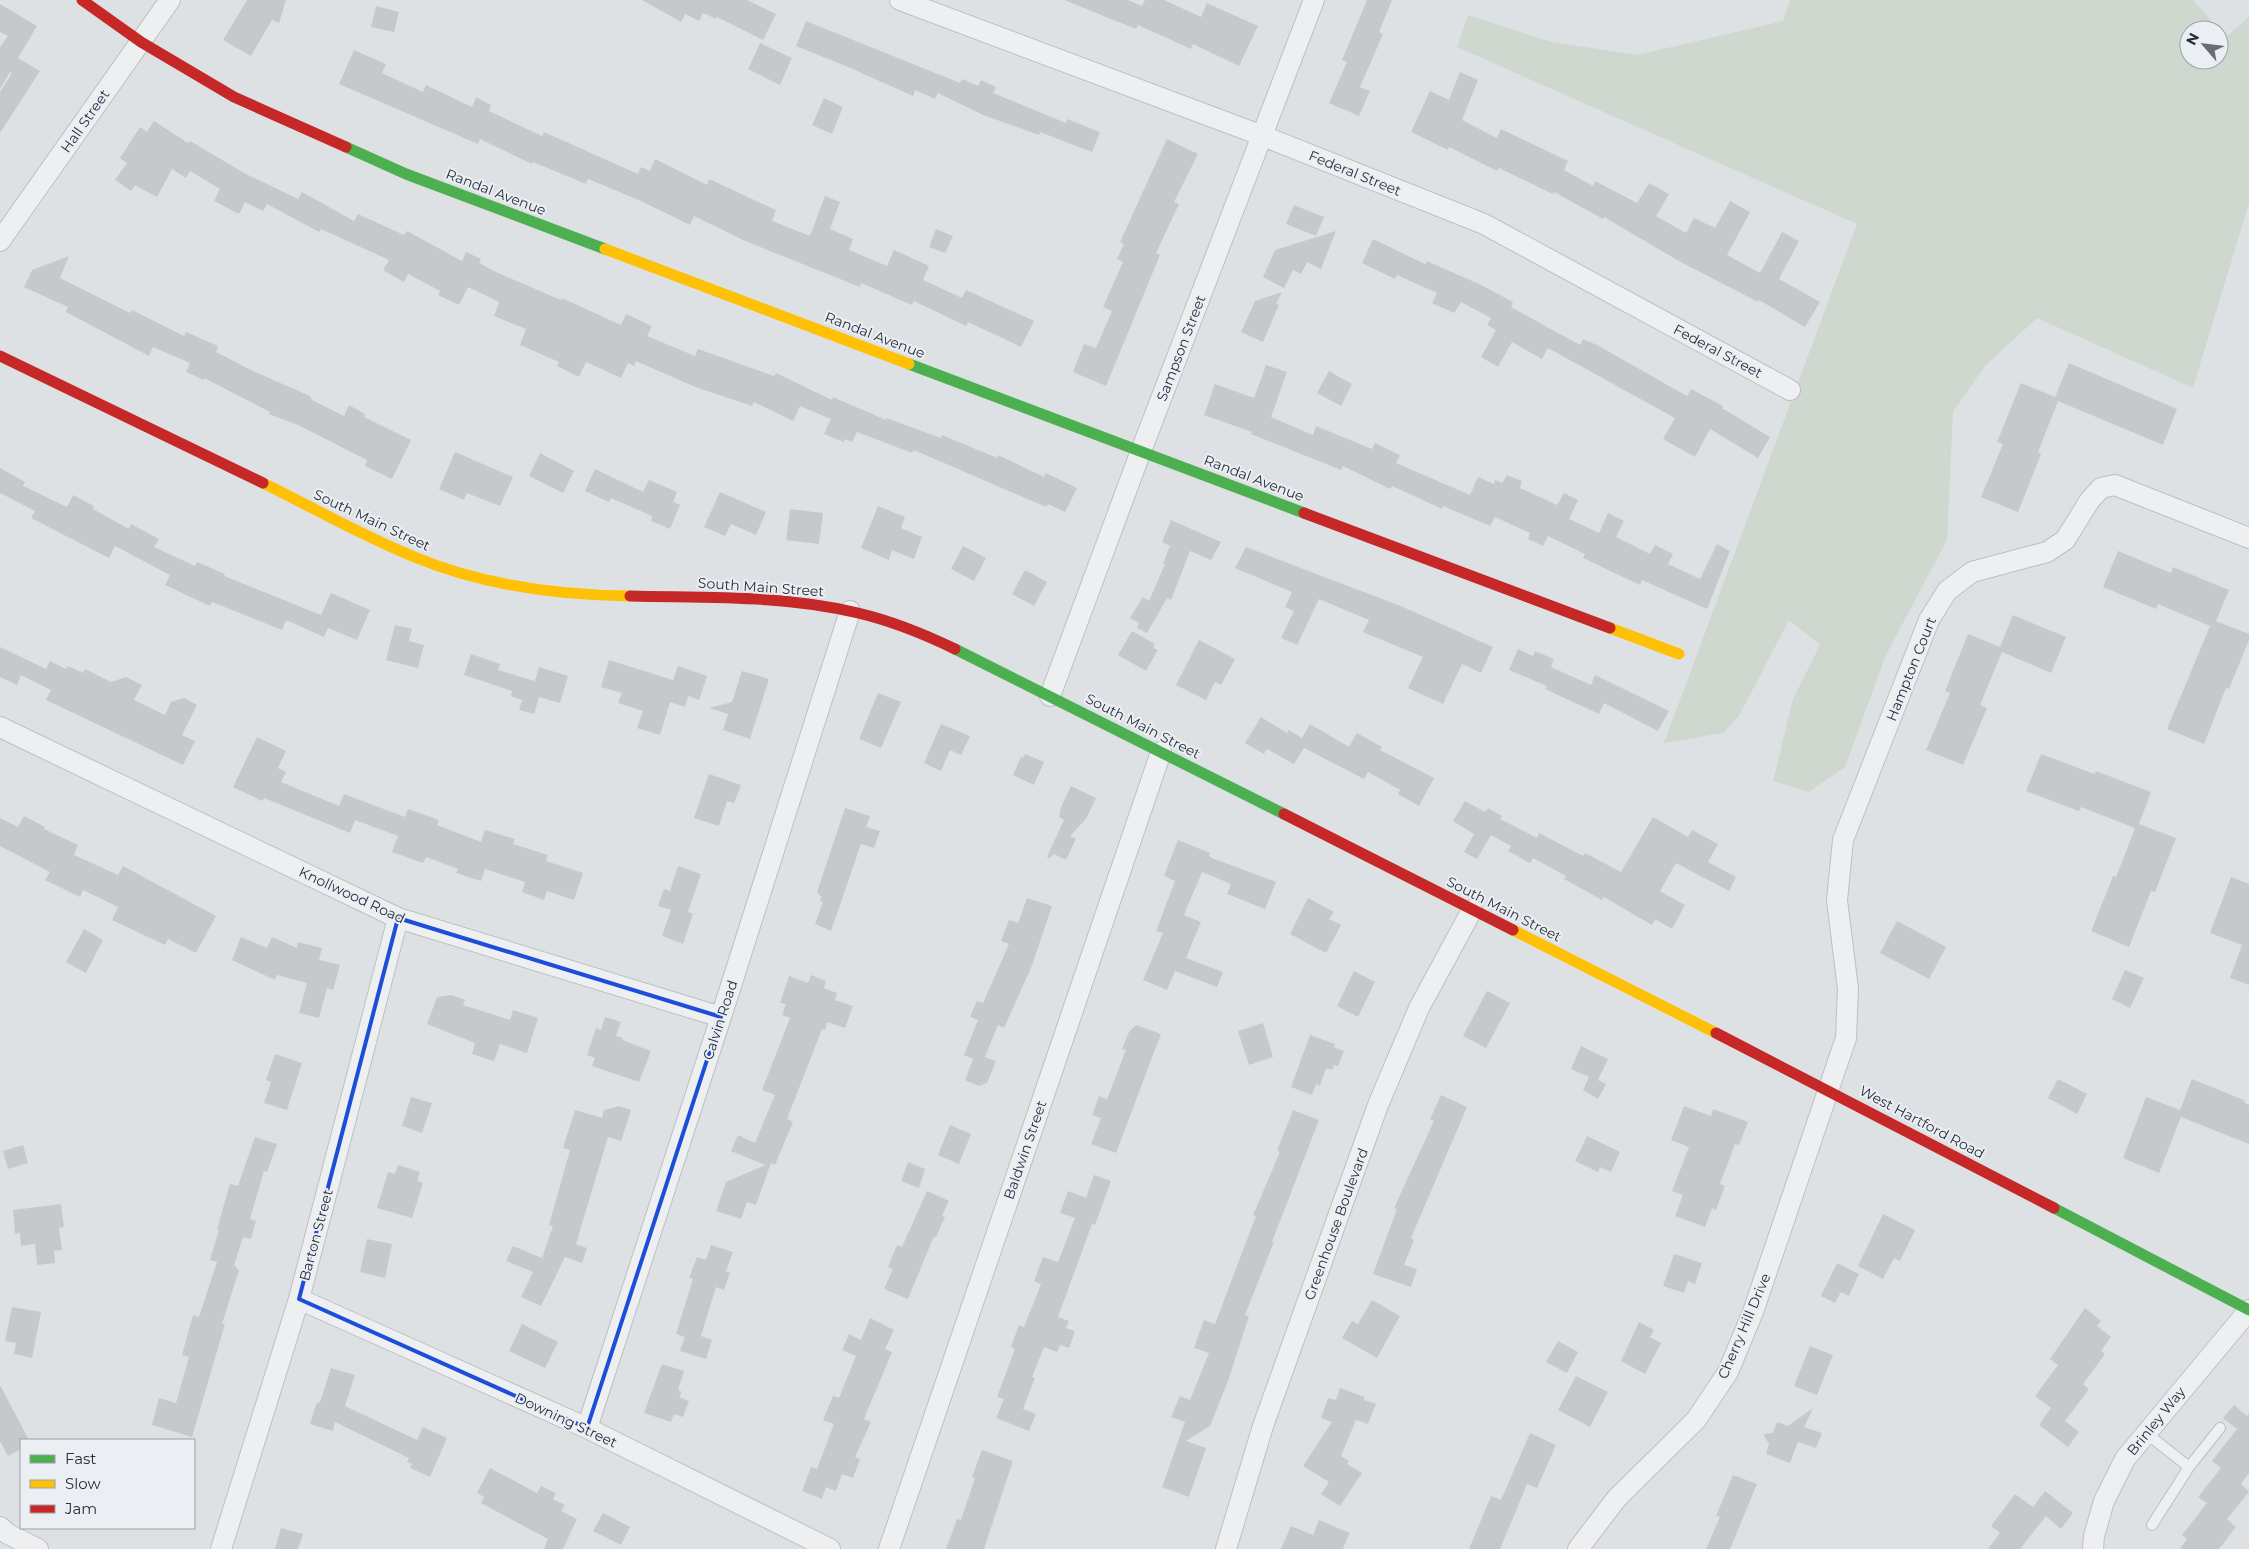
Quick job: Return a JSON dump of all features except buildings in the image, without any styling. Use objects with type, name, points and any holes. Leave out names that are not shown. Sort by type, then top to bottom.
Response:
[{"type":"street","name":"Randal Avenue","points":[[82,0],[141,42],[234,98],[406,174],[1679,654]]},
{"type":"street","name":"Hall Street","points":[[0,241],[170,0]]},
{"type":"street","name":"Federal Street","points":[[900,0],[1263,136],[1484,224],[1790,390]]},
{"type":"street","name":"Sampson Street","points":[[1050,696],[1141,451],[1314,0]]},
{"type":"street","name":"South Main Street","points":[[0,356],[416,558],[478,579],[543,591],[618,596],[781,601],[850,610],[933,638],[1580,964]]},
{"type":"street","name":"Hampton Court","points":[[1829,1090],[1846,1038],[1848,990],[1837,900],[1843,840],[1929,620],[1948,591],[1972,572],[2047,552],[2065,540],[2090,500],[2101,488],[2115,485],[2249,538]]},
{"type":"street","name":"Calvin Road","points":[[587,1428],[721,1017],[850,610]]},
{"type":"street","name":"Knollwood Road","points":[[0,727],[398,918],[721,1017]]},
{"type":"street","name":"Baldwin Street","points":[[889,1549],[1161,752]]},
{"type":"street","name":"Greenhouse Boulevard","points":[[1226,1549],[1263,1426],[1378,1105],[1419,1008],[1472,910]]},
{"type":"street","name":"Barton Street","points":[[221,1549],[299,1299],[398,918]]},
{"type":"street","name":"West Hartford Road","points":[[1580,964],[1829,1090],[2249,1310]]},
{"type":"street","name":"Cherry Hill Drive","points":[[1578,1549],[1617,1498],[1696,1420],[1728,1372],[1753,1312],[1829,1090]]},
{"type":"street","name":"Downing Street","points":[[299,1299],[587,1428],[830,1549]]},
{"type":"street","name":"Brinley Way","points":[[2093,1549],[2094,1536],[2104,1501],[2125,1460],[2249,1310]]},
{"type":"street","points":[[0,1526],[8,1534],[38,1549]]},
{"type":"lane","points":[[2152,1525],[2189,1467],[2220,1428]]},
{"type":"lane","points":[[2146,1433],[2189,1467]]},
{"type":"highlighted area","points":[[398,918],[721,1017],[587,1428],[299,1299]]},
{"type":"shaded area","points":[[1790,0],[2193,0],[2211,20],[2179,20],[2179,70],[2229,70],[2229,34],[2249,17],[2249,203],[2193,388],[2037,318],[1985,366],[1953,412],[1947,540],[1886,655],[1845,767],[1809,792],[1773,781],[1793,699],[1820,645],[1789,620],[1739,716],[1723,733],[1664,743],[1857,224],[1457,47],[1468,15],[1552,42],[1637,55],[1783,21]]},
{"type":"traffic: fast","points":[[346,147],[406,174],[605,249]]},
{"type":"traffic: fast","points":[[909,364],[1304,513]]},
{"type":"traffic: fast","points":[[955,649],[1284,814]]},
{"type":"traffic: fast","points":[[2054,1208],[2249,1310]]},
{"type":"traffic: slow","points":[[605,249],[909,364]]},
{"type":"traffic: slow","points":[[263,483],[378,541],[443,568],[495,582],[548,591],[630,596]]},
{"type":"traffic: slow","points":[[1610,628],[1679,654]]},
{"type":"traffic: slow","points":[[1513,930],[1716,1033]]},
{"type":"traffic: jam","points":[[82,0],[141,42],[234,97],[346,147]]},
{"type":"traffic: jam","points":[[0,356],[263,483]]},
{"type":"traffic: jam","points":[[1304,513],[1610,628]]},
{"type":"traffic: jam","points":[[630,596],[745,598],[830,607],[871,616],[895,624],[955,649]]},
{"type":"traffic: jam","points":[[1284,814],[1513,930]]},
{"type":"traffic: jam","points":[[1716,1033],[2054,1208]]}]
